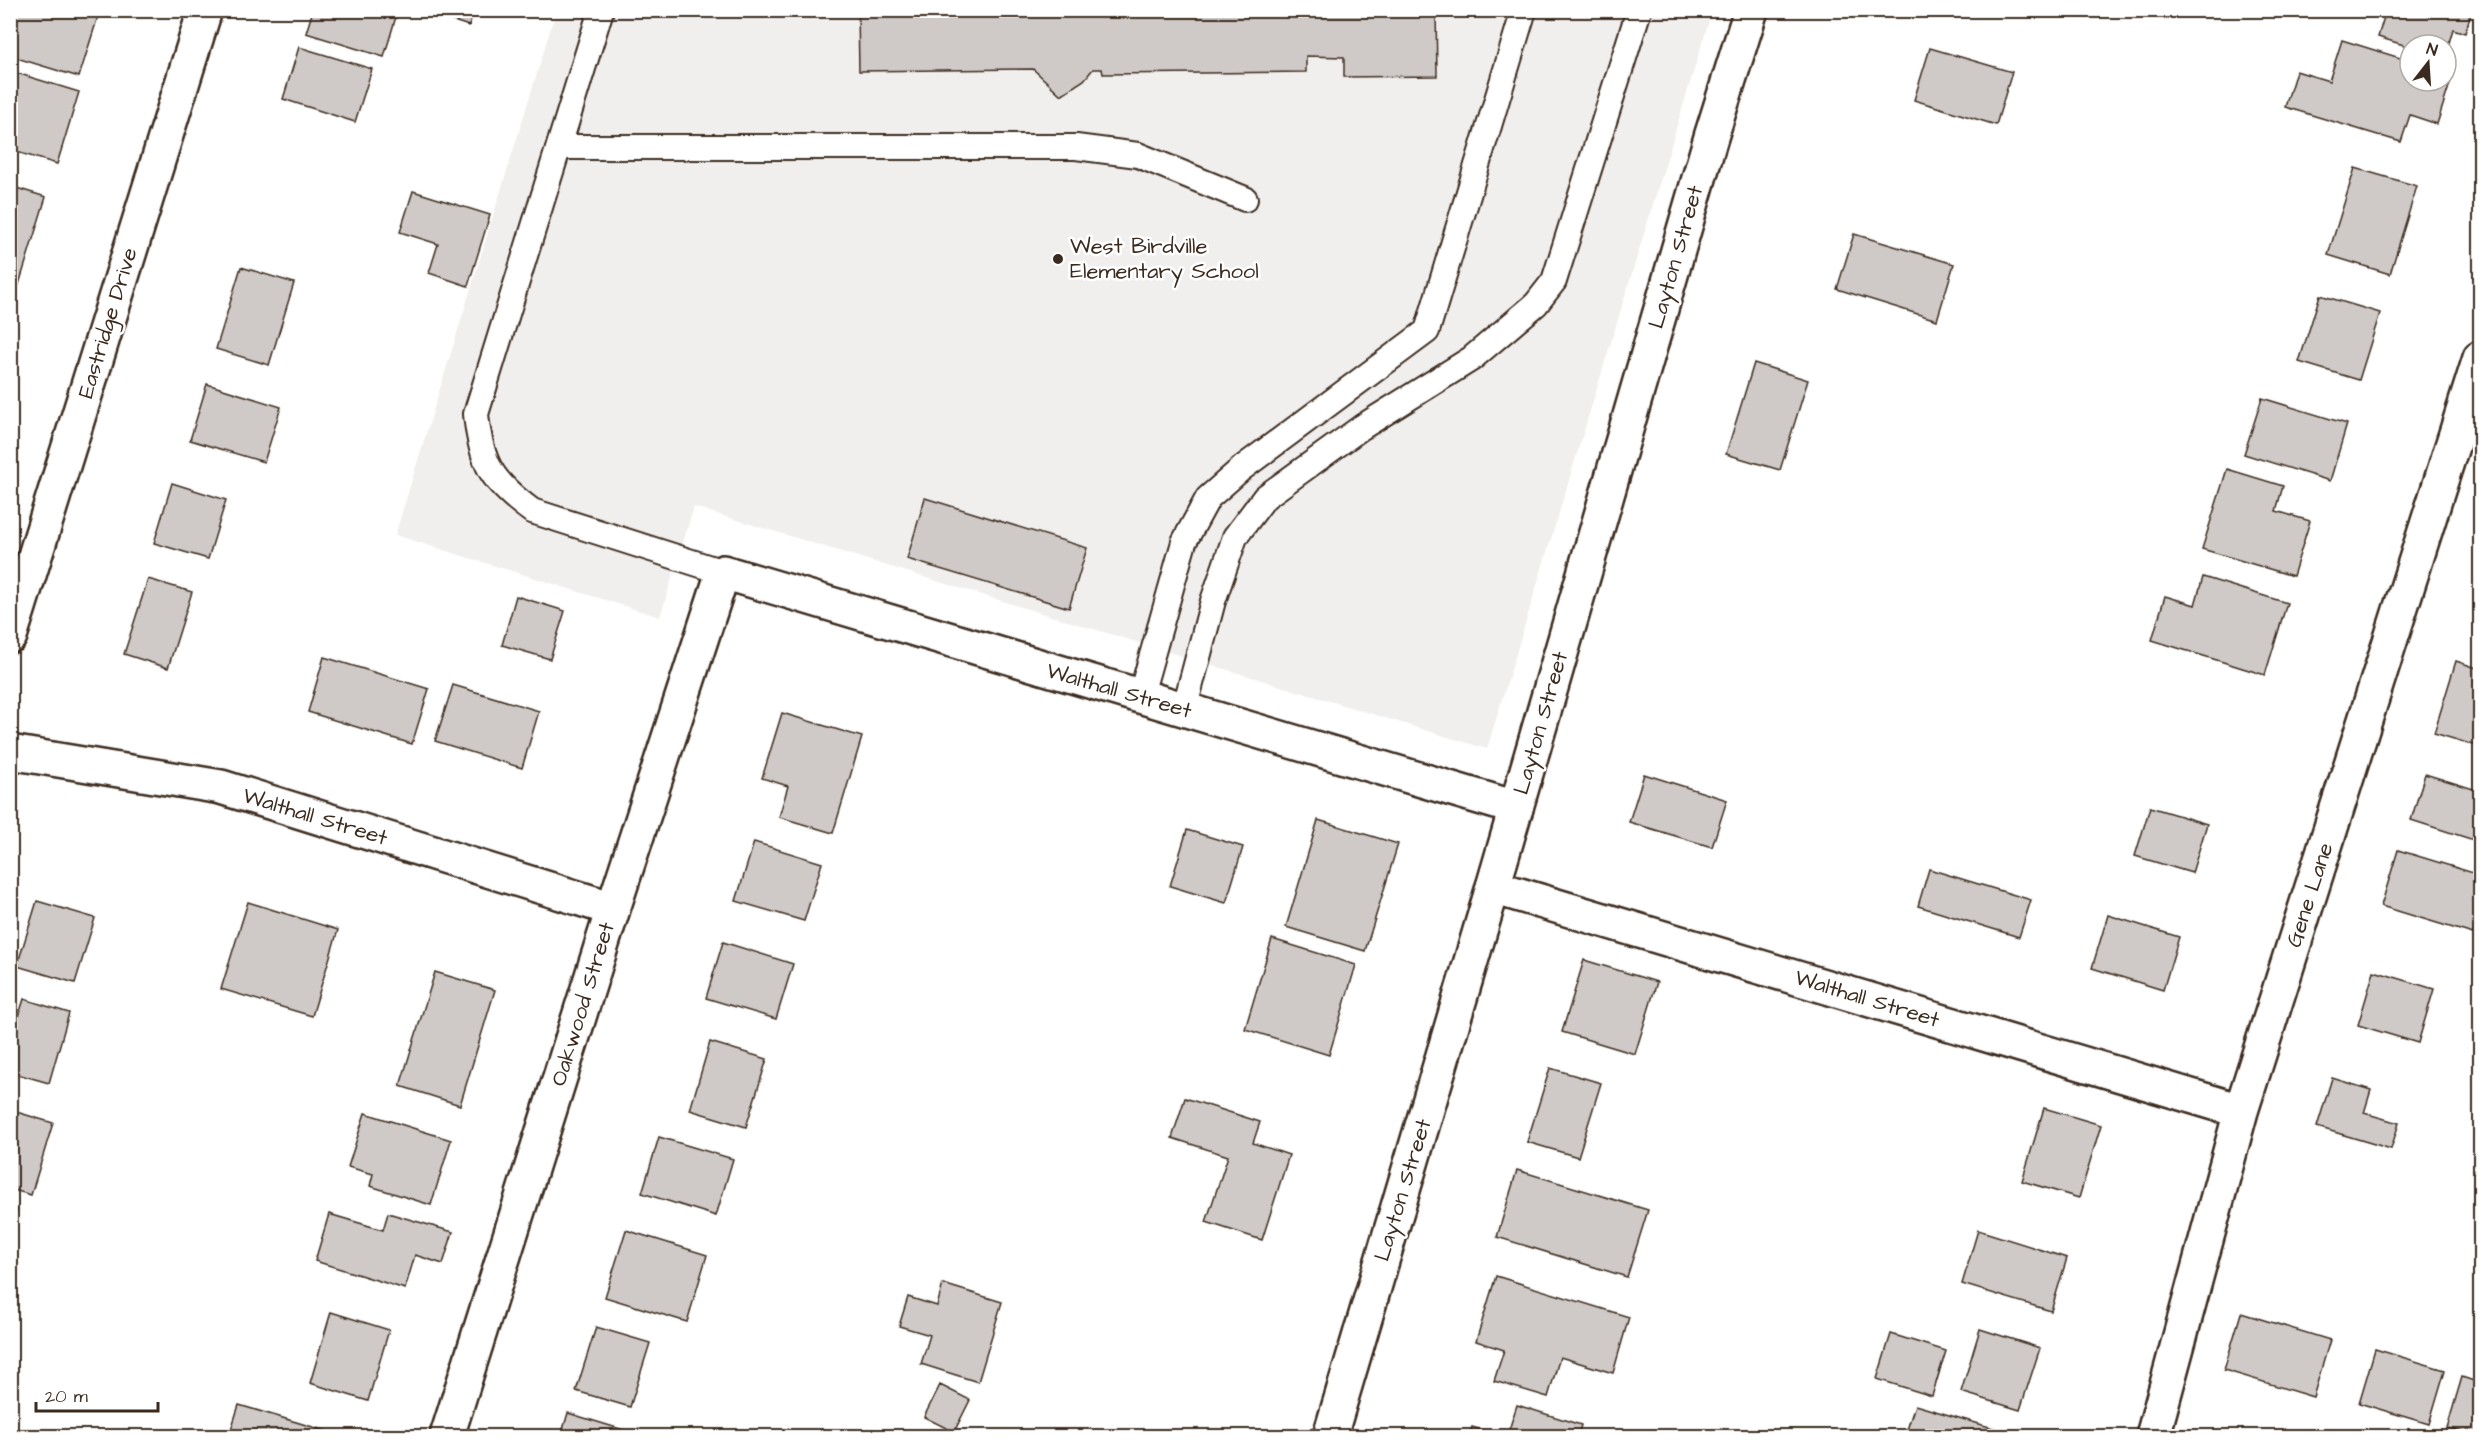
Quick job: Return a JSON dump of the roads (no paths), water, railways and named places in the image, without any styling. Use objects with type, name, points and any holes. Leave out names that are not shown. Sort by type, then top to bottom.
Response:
[{"type":"street","name":"Eastridge Drive","points":[[10,636],[205,10]]},
{"type":"street","name":"Layton Street","points":[[1330,1437],[1493,887],[1711,136],[1751,10]]},
{"type":"street","name":"Gene Lane","points":[[2156,1436],[2241,1111],[2481,358]]},
{"type":"street","name":"Walthall Street","points":[[723,572],[1140,698],[1516,808]]},
{"type":"street","name":"Oakwood Street","points":[[447,1437],[613,909],[723,572]]},
{"type":"street","name":"Walthall Street","points":[[10,752],[221,787],[613,909]]},
{"type":"street","name":"Walthall Street","points":[[1493,887],[2241,1111]]},
{"type":"lane","points":[[601,10],[476,414],[479,444],[490,471],[508,494],[532,511],[723,572]]},
{"type":"lane","points":[[1140,698],[1184,542],[1208,498],[1241,469],[1427,331],[1524,10]]},
{"type":"lane","points":[[1184,710],[1213,600],[1235,537],[1265,497],[1362,427],[1470,358],[1536,304],[1554,281],[1639,10]]},
{"type":"lane","points":[[559,147],[1076,147],[1138,155],[1245,200]]},
{"type":"place","name":"West Birdville Elementary School","points":[[1058,259]]}]
